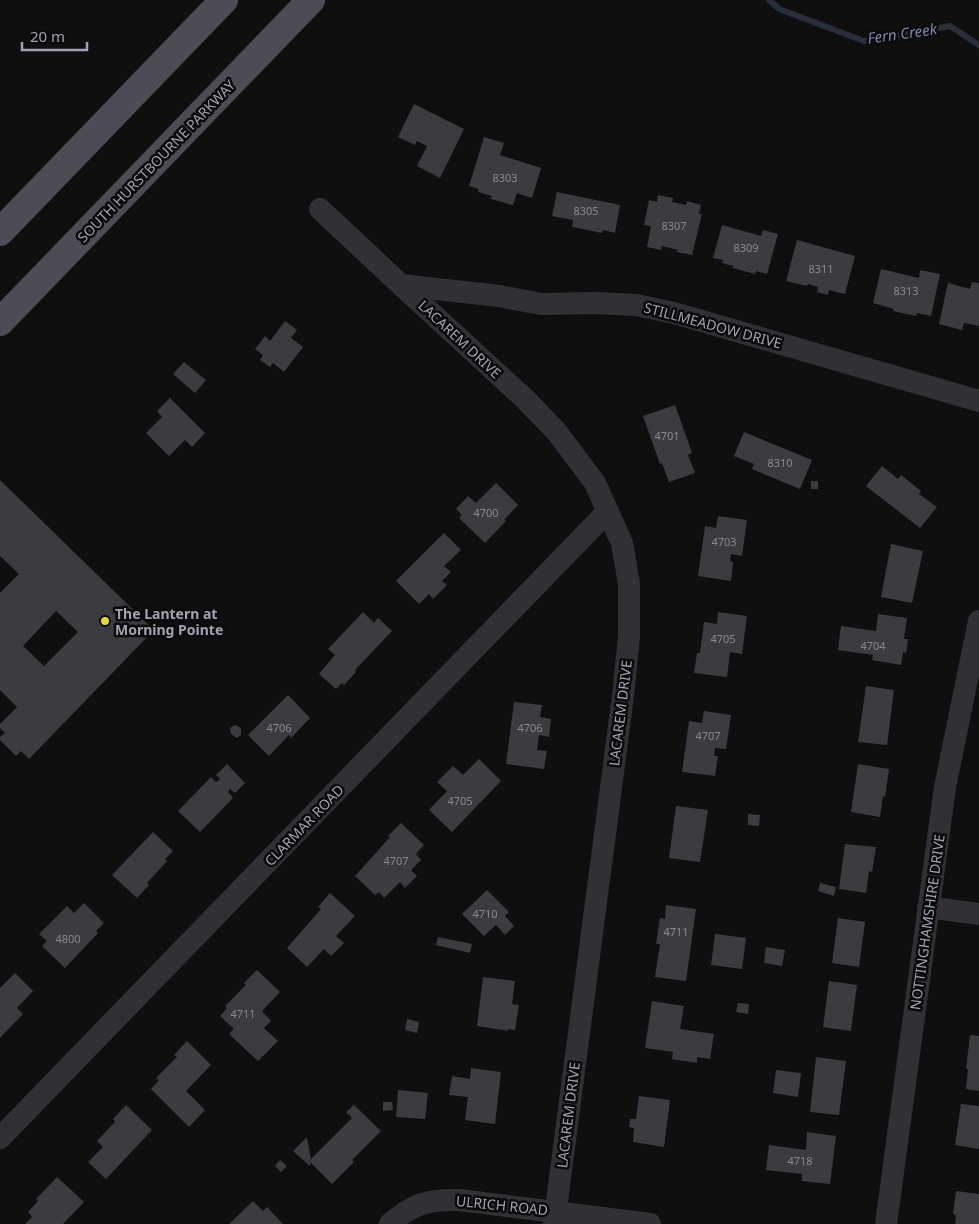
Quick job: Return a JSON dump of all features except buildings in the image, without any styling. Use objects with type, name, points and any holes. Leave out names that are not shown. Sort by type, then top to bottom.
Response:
[{"type":"main road","points":[[0,232],[224,0]]},
{"type":"main road","name":"SOUTH HURSTBOURNE PARKWAY","points":[[0,322],[311,0]]},
{"type":"street","points":[[320,209],[401,285]]},
{"type":"street","name":"STILLMEADOW DRIVE","points":[[401,285],[498,296],[541,304],[596,302],[636,305],[684,315],[979,401]]},
{"type":"street","name":"LACAREM DRIVE","points":[[401,285],[525,399],[556,431],[589,473],[622,543],[626,564],[629,584],[629,637],[554,1218]]},
{"type":"street","name":"CLARMAR ROAD","points":[[0,1138],[608,511]]},
{"type":"street","name":"NOTTINGHAMSHIRE DRIVE","points":[[886,1224],[945,787],[979,621]]},
{"type":"street","points":[[928,907],[979,914]]},
{"type":"street","name":"ULRICH ROAD","points":[[390,1224],[402,1213],[414,1206],[441,1199],[459,1200],[554,1218],[650,1224]]},
{"type":"waterway","name":"Fern Creek","points":[[769,0],[779,9],[864,41],[950,26],[979,45]]},
{"type":"place","name":"The Lantern at Morning Pointe","points":[[105,621]]}]
